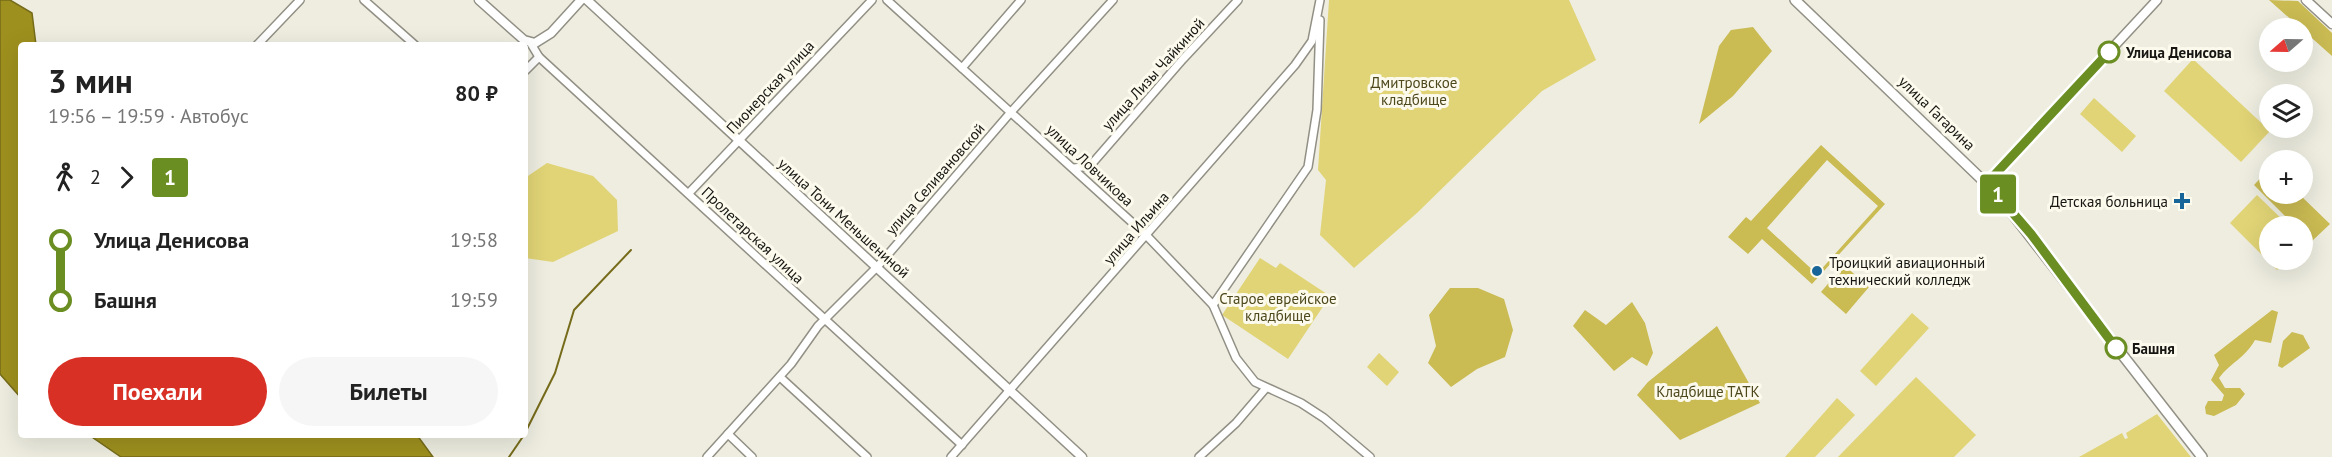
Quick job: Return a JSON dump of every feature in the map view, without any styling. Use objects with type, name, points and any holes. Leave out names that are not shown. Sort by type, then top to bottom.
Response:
[{"type":"main road","name":"улица Гагарина","points":[[1795,0],[1987,183],[2031,234],[2128,365],[2202,457]]},
{"type":"street","points":[[261,42],[300,0]]},
{"type":"street","points":[[364,0],[412,42]]},
{"type":"street","name":"Пролетарская улица","points":[[479,0],[516,34],[533,42],[539,57],[962,445]]},
{"type":"street","points":[[533,42],[551,33],[581,0]]},
{"type":"street","name":"улица Тони Меньшениной","points":[[587,0],[878,266],[1082,457]]},
{"type":"street","name":"Пионерская улица","points":[[689,193],[872,0]]},
{"type":"street","name":"улица Ловчикова","points":[[887,0],[1088,180],[1214,305],[1236,358],[1256,382],[1280,392],[1316,413],[1370,457]]},
{"type":"street","points":[[962,68],[1021,0]]},
{"type":"street","name":"улица Селивановской","points":[[707,457],[780,377],[826,319],[878,266],[1011,112],[1113,0]]},
{"type":"street","name":"улица Лизы Чайкиной","points":[[1090,166],[1238,0]]},
{"type":"street","points":[[1987,183],[2157,0]]},
{"type":"street","points":[[2306,0],[2332,24]]},
{"type":"street","name":"улица Ильина","points":[[951,457],[1295,65],[1312,41],[1320,3]]},
{"type":"street","name":"улица Ильина","points":[[1214,305],[1308,167],[1317,110],[1320,3]]},
{"type":"street","points":[[528,68],[539,57]]},
{"type":"street","points":[[1074,168],[1090,166],[1088,180]]},
{"type":"street","points":[[780,377],[867,457]]},
{"type":"street","points":[[1199,457],[1236,423],[1266,388]]},
{"type":"street","points":[[728,434],[752,457]]},
{"type":"green space","name":"Дмитровское кладбище","points":[[1329,0],[1569,0],[1596,60],[1542,91],[1417,213],[1354,268],[1320,235],[1326,180],[1318,170]]},
{"type":"green space","points":[[2269,0],[2298,1],[2332,33],[2332,56],[2313,39],[2313,18],[2289,18]]},
{"type":"green space","points":[[1753,27],[1772,51],[1733,96],[1699,124],[1719,46],[1731,30]]},
{"type":"green space","points":[[2193,59],[2259,121],[2259,138],[2263,138],[2241,162],[2164,91]]},
{"type":"green space","points":[[2094,98],[2136,136],[2122,152],[2080,114]]},
{"type":"green space","points":[[1821,145],[1885,204],[1812,284],[1762,239],[1748,254],[1728,237],[1746,217],[1751,221]],"holes":[[[1827,160],[1878,206],[1817,274],[1767,228]]]},
{"type":"green space","points":[[547,163],[593,176],[617,200],[618,231],[553,262],[528,258],[528,176]]},
{"type":"green space","points":[[2259,180],[2259,190],[2254,185]]},
{"type":"green space","points":[[2257,195],[2259,204],[2266,204],[2279,216],[2259,216],[2259,252],[2230,223]]},
{"type":"green space","points":[[2273,204],[2309,204],[2330,224],[2313,240],[2313,216],[2285,216]]},
{"type":"green space","name":"Старое еврейское кладбище","points":[[1260,258],[1276,268],[1280,263],[1330,296],[1288,359],[1222,315]]},
{"type":"green space","points":[[1844,265],[1869,287],[1846,314],[1821,292]]},
{"type":"green space","points":[[1450,288],[1478,288],[1504,299],[1513,330],[1505,357],[1477,369],[1451,387],[1428,363],[1436,346],[1429,315]]},
{"type":"green space","points":[[1632,302],[1645,323],[1653,353],[1647,366],[1632,357],[1614,371],[1573,326],[1585,310],[1606,325]]},
{"type":"green space","points":[[2272,310],[2278,312],[2271,343],[2255,340],[2219,378],[2225,388],[2240,388],[2245,394],[2236,405],[2214,416],[2206,414],[2205,407],[2208,401],[2222,401],[2224,395],[2211,380],[2219,365],[2214,355]]},
{"type":"green space","points":[[1912,313],[1929,328],[1876,386],[1860,371]]},
{"type":"green space","name":"Кладбище ТАТК","points":[[1717,326],[1760,403],[1680,440],[1637,395],[1648,382]]},
{"type":"green space","points":[[2292,332],[2303,335],[2310,348],[2282,368],[2278,366],[2283,341]]},
{"type":"green space","points":[[1379,353],[1399,372],[1387,386],[1367,367]]},
{"type":"green space","points":[[1916,377],[1976,435],[1954,457],[1838,457]]},
{"type":"green space","points":[[1837,398],[1855,415],[1815,457],[1785,457]]},
{"type":"green space","points":[[2157,414],[2191,457],[2079,457],[2122,433],[2125,439],[2128,438],[2126,433]]},
{"type":"shaded area","points":[[0,0],[10,0],[32,13],[36,42],[18,42],[18,395],[0,374]]},
{"type":"shaded area","points":[[93,438],[419,438],[433,457],[121,457]]},
{"type":"waterway","points":[[528,427],[555,373],[574,310],[631,250]]},
{"type":"waterway","points":[[509,457],[522,438]]},
{"type":"bus line","name":"1","points":[[2109,52],[1987,183],[2031,234],[2116,348]]},
{"type":"place","name":"Улица Денисова","points":[[2109,52]]},
{"type":"place","name":"Детская больница","points":[[2182,201]]},
{"type":"place","name":"Троицкий авиационный технический колледж","points":[[1817,271]]},
{"type":"place","name":"Башня","points":[[2116,348]]}]
